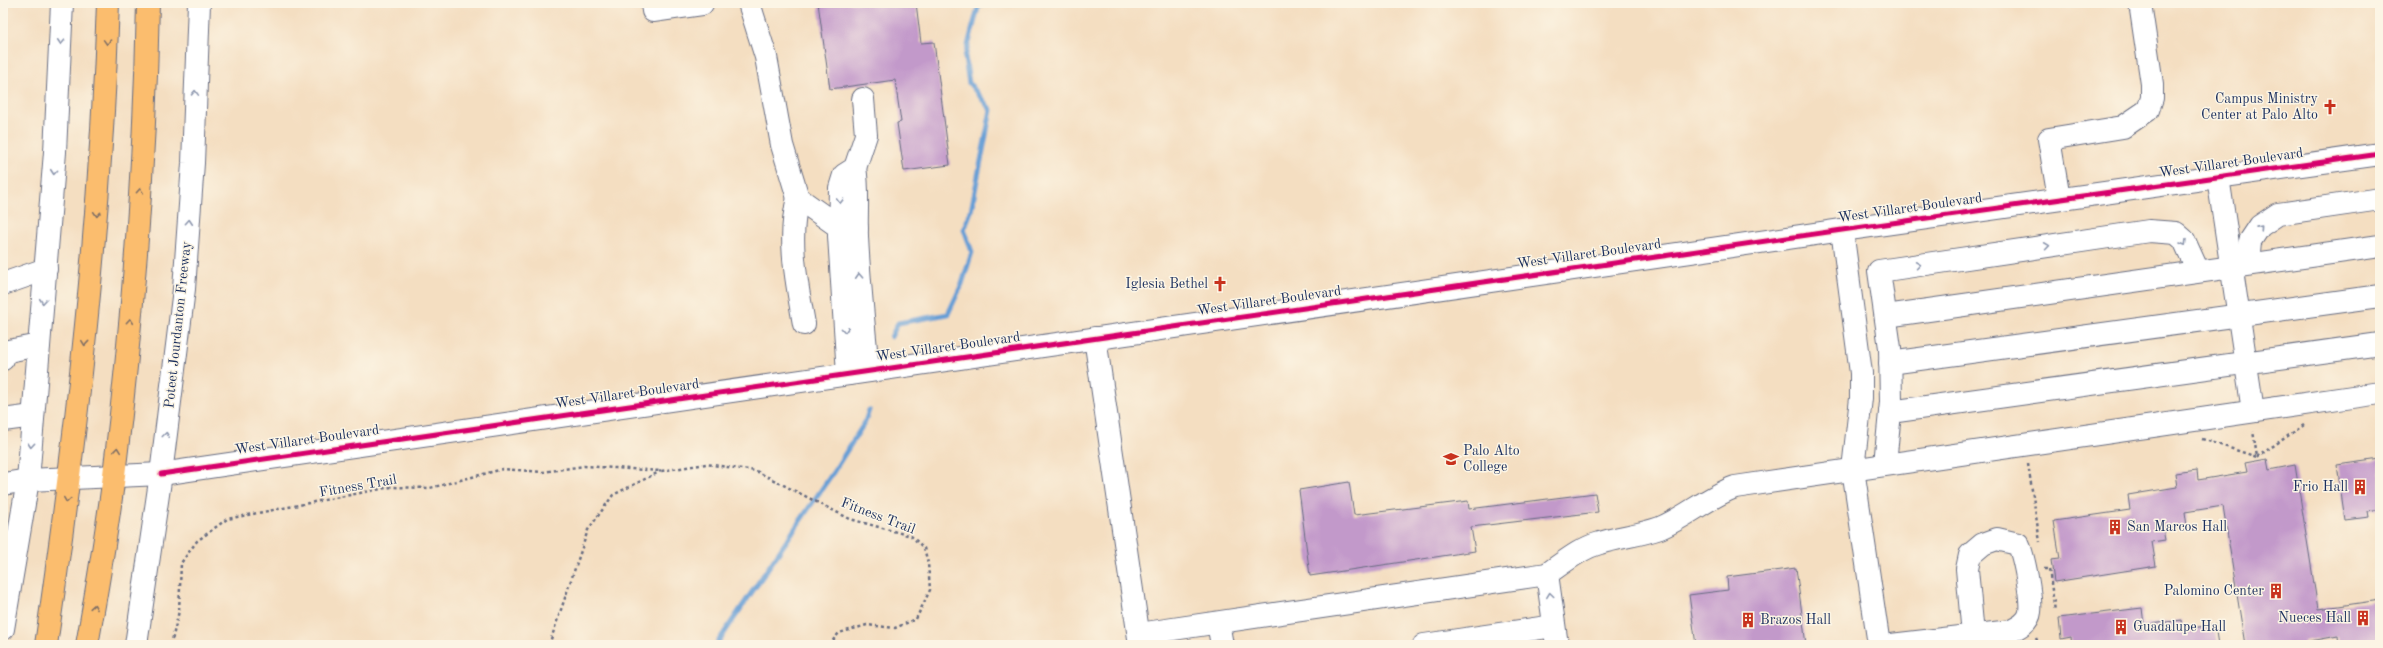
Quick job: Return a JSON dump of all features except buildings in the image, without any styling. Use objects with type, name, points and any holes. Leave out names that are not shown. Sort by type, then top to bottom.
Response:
[{"type":"main road","points":[[46,645],[70,478],[90,302],[104,116],[108,3]]},
{"type":"main road","points":[[87,645],[114,476],[140,191],[148,3]]},
{"type":"street","points":[[3,629],[10,544],[28,480],[55,152],[62,3]]},
{"type":"street","name":"Poteet Jourdanton Freeway","points":[[136,645],[161,474],[184,289],[192,163],[198,3]]},
{"type":"street","points":[[652,3],[653,11],[704,3]]},
{"type":"street","points":[[749,3],[766,57],[782,145],[798,198],[792,218],[793,255],[804,324]]},
{"type":"street","points":[[2059,199],[2049,139],[2123,127],[2148,110],[2152,98],[2152,84],[2140,3]]},
{"type":"street","points":[[858,372],[860,290],[848,228],[857,182],[855,168],[866,134],[863,98]]},
{"type":"street","name":"West Villaret Boulevard","points":[[3,484],[28,480],[161,474],[1842,230],[2380,154]]},
{"type":"street","points":[[2218,177],[2239,265],[2238,316],[2253,411]]},
{"type":"street","points":[[798,198],[848,228]]},
{"type":"street","points":[[2239,265],[2250,241],[2260,226],[2278,214],[2380,199]]},
{"type":"street","points":[[1842,230],[1861,373],[1861,398],[1853,469],[1879,645]]},
{"type":"street","points":[[1885,464],[1890,412],[1890,363],[1886,316],[1879,271],[2149,230],[2176,233],[2184,240],[2198,271]]},
{"type":"street","points":[[1886,316],[2380,246]]},
{"type":"street","points":[[3,284],[46,270]]},
{"type":"street","points":[[1890,363],[2380,296]]},
{"type":"street","points":[[1095,338],[1140,640],[1218,623],[1547,574],[1585,549],[1599,543],[1640,534],[1661,527],[1720,492],[1735,487],[2380,393]]},
{"type":"street","points":[[1890,412],[2380,344]]},
{"type":"street","points":[[3,359],[3,352],[39,345]]},
{"type":"street","points":[[3,420],[33,416]]},
{"type":"street","points":[[1424,645],[1556,635],[1547,574]]},
{"type":"street","points":[[1218,623],[1222,645]]},
{"type":"street","points":[[1891,645],[1973,635]]},
{"type":"path","points":[[2257,457],[2310,420]]},
{"type":"path","points":[[2254,436],[2257,457]]},
{"type":"path","points":[[2025,444],[2041,548]]},
{"type":"path","points":[[2215,444],[2257,457]]},
{"type":"path","points":[[2043,562],[2044,569],[2049,569],[2055,611]]},
{"type":"waterway","points":[[891,337],[898,323],[948,314],[962,284],[972,252],[964,229],[971,211],[991,110],[969,83],[965,57],[978,8],[983,3]]},
{"type":"waterway","points":[[716,645],[834,471],[865,422],[869,410]]},
{"type":"cycle path","points":[[161,474],[1842,230],[2380,154]]},
{"type":"place","name":"Campus Ministry Center at Palo Alto","points":[[2330,107]]},
{"type":"place","name":"Iglesia Bethel","points":[[1220,284]]},
{"type":"place","name":"Palo Alto College","points":[[1451,459]]},
{"type":"place","name":"Frio Hall","points":[[2360,487]]},
{"type":"place","name":"San Marcos Hall","points":[[2115,527]]},
{"type":"place","name":"Palomino Center","points":[[2276,591]]},
{"type":"place","name":"Nueces Hall","points":[[2363,618]]},
{"type":"place","name":"Brazos Hall","points":[[1748,620]]},
{"type":"place","name":"Guadalupe Hall","points":[[2121,627]]}]
